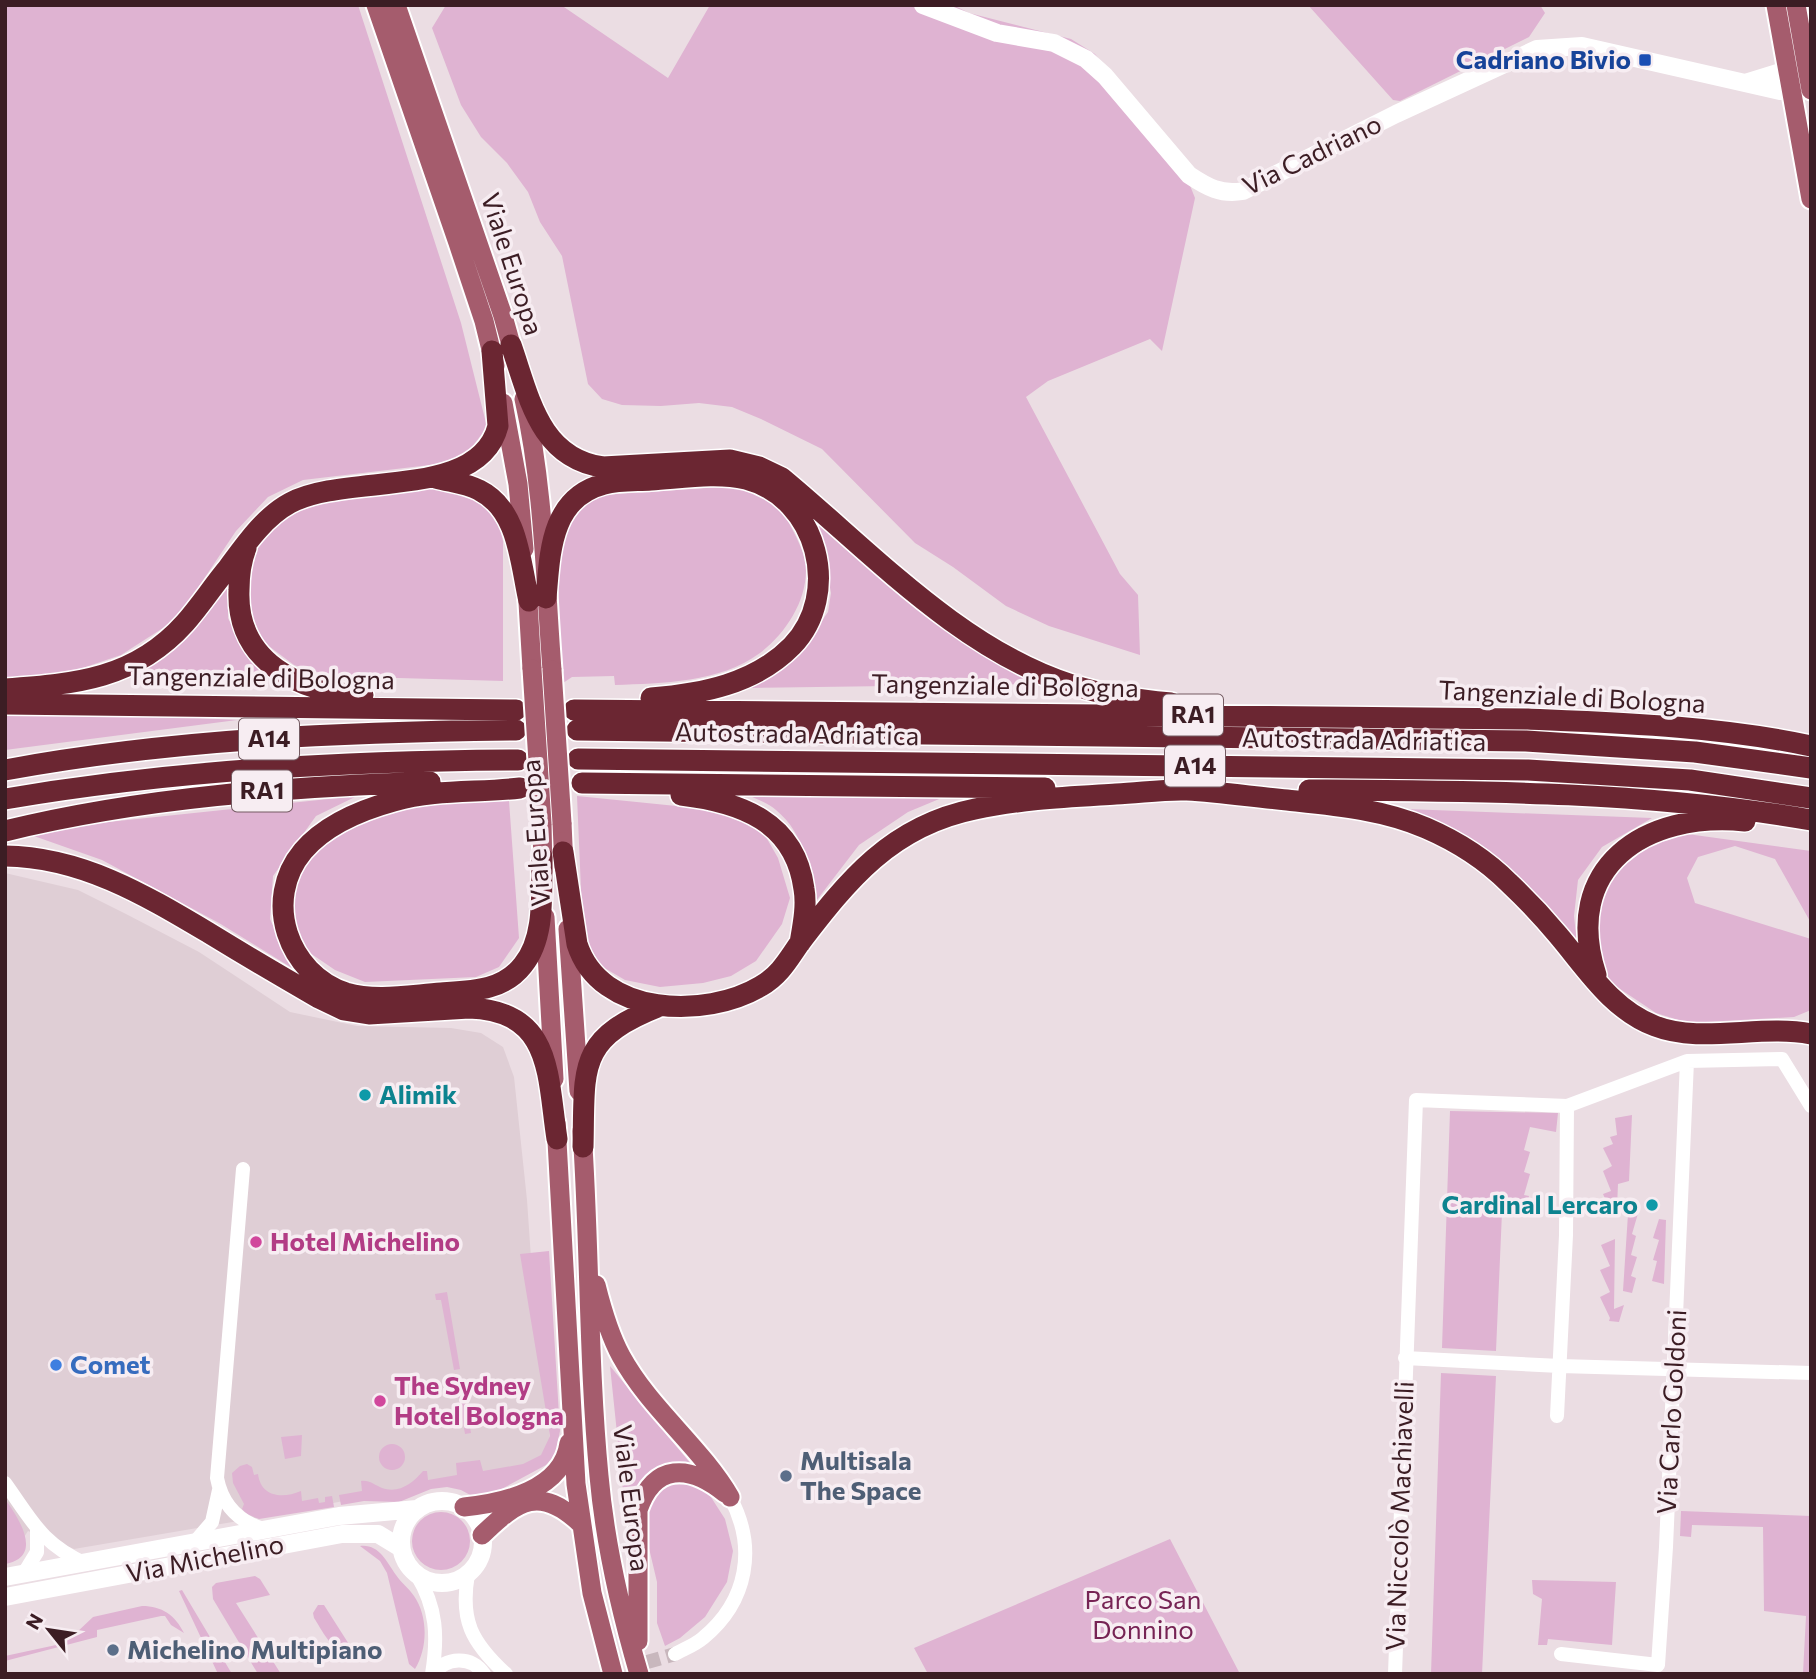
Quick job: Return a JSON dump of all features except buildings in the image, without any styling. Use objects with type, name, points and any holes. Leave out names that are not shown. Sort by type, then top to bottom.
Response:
[{"type":"highway","points":[[5,689],[90,681],[122,669],[147,654],[184,625],[249,540],[278,510],[312,494],[343,487],[434,478],[467,466],[480,458],[496,436],[498,426],[502,348]]},
{"type":"highway","points":[[502,348],[548,438],[578,460],[603,467],[730,460],[759,467],[782,478],[948,619],[1027,667],[1072,685],[1136,699],[1309,716]]},
{"type":"highway","points":[[538,599],[557,524],[577,498],[604,484],[705,477],[737,477],[749,480],[776,493],[790,505],[809,531],[814,546],[818,560],[818,590],[810,620],[791,647],[761,670],[730,684],[695,694],[575,715]]},
{"type":"highway","points":[[434,478],[482,491],[504,510],[512,525],[538,599]]},
{"type":"highway","points":[[249,540],[242,559],[240,610],[248,636],[274,669],[300,683],[340,693],[394,696],[518,717]]},
{"type":"highway","name":"Tangenziale di Bologna","points":[[5,704],[518,717]]},
{"type":"highway","name":"Tangenziale di Bologna","points":[[575,715],[1309,716],[1500,719],[1625,723],[1805,744]]},
{"type":"highway","name":"Autostrada Adriatica","points":[[575,715],[1526,741],[1695,752],[1811,768]]},
{"type":"highway","name":"A14","points":[[11,769],[286,737],[418,732],[518,717]]},
{"type":"highway","name":"Autostrada Adriatica","points":[[578,759],[1528,770],[1690,780],[1811,798]]},
{"type":"highway","name":"A14","points":[[5,799],[253,768],[404,761],[518,760]]},
{"type":"highway","points":[[800,943],[804,906],[802,875],[788,845],[765,821],[749,811],[722,801],[582,783],[1519,792],[1617,796],[1701,804],[1811,820]]},
{"type":"highway","name":"RA1","points":[[5,831],[90,813],[239,793],[372,784],[521,785],[412,796],[371,808],[329,828],[302,852],[289,874],[283,902],[284,923],[293,949],[307,969],[318,978],[347,993],[386,996],[487,989],[514,975],[534,946],[553,855]]},
{"type":"highway","points":[[583,1147],[585,1072],[598,1045],[615,1028],[660,1006],[727,1000],[751,991],[775,976],[840,892],[866,864],[906,834],[936,819],[975,808],[1033,800],[1185,790],[1325,804],[1381,814],[1425,828],[1475,855],[1508,882],[1627,1012],[1658,1028],[1675,1032],[1789,1030],[1811,1034]]},
{"type":"highway","points":[[1599,984],[1589,951],[1589,907],[1593,892],[1607,866],[1629,845],[1655,831],[1701,821],[1741,820],[1811,830]]},
{"type":"highway","points":[[553,855],[582,958],[598,978],[617,992],[660,1006]]},
{"type":"highway","points":[[5,856],[29,857],[76,866],[130,888],[344,1010],[369,1014],[482,1008],[508,1016],[524,1026],[540,1046],[546,1064],[557,1139]]},
{"type":"highway","points":[[1789,1030],[1811,1024]]},
{"type":"main road","name":"Viale Europa","points":[[376,5],[462,256],[502,348]]},
{"type":"main road","name":"Viale Europa","points":[[396,5],[502,348],[516,472],[538,599],[552,823],[557,1139],[562,1261],[576,1484],[592,1593],[613,1674]]},
{"type":"main road","points":[[1776,5],[1787,70],[1803,85]]},
{"type":"main road","points":[[1796,5],[1811,199]]},
{"type":"main road","name":"Viale Europa","points":[[553,855],[583,1147],[593,1402],[599,1479],[616,1589],[641,1674]]},
{"type":"main road","points":[[588,1252],[609,1331],[621,1357],[639,1384],[716,1473],[730,1497]]},
{"type":"main road","points":[[464,1507],[501,1502],[555,1474],[564,1464],[569,1438],[562,1261]]},
{"type":"main road","points":[[641,1674],[637,1624],[638,1510],[644,1492],[651,1483],[661,1477],[684,1472],[710,1483],[730,1497]]},
{"type":"main road","points":[[482,1535],[509,1510],[530,1502],[556,1504],[581,1524]]},
{"type":"street","name":"Via Cadriano","points":[[923,5],[997,33],[1054,43],[1086,59],[1105,76],[1189,175],[1204,185],[1225,193],[1243,191],[1396,114],[1537,49],[1582,46],[1780,91],[1803,85]]},
{"type":"street","name":"Via Cadriano","points":[[1748,82],[1787,70]]},
{"type":"street","name":"Via Niccolò Machiavelli","points":[[1395,1674],[1416,1100],[1567,1106],[1687,1061],[1782,1059],[1811,1106]]},
{"type":"street","name":"Via Carlo Goldoni","points":[[1561,1654],[1658,1665],[1687,1061]]},
{"type":"street","points":[[1557,1416],[1566,1235],[1567,1106]]},
{"type":"street","name":"Via Michelino","points":[[194,1544],[212,1522],[219,1490],[217,1478],[243,1169]]},
{"type":"street","name":"Via Niccolò Machiavelli","points":[[1405,1358],[1560,1366],[1811,1373]]},
{"type":"street","name":"Via Michelino","points":[[5,1483],[55,1548],[86,1564]]},
{"type":"street","name":"Via Michelino","points":[[219,1490],[236,1515],[248,1525],[264,1530]]},
{"type":"street","points":[[675,1654],[702,1639],[719,1622],[740,1585],[746,1564],[744,1529],[730,1497]]},
{"type":"street","points":[[432,1674],[436,1653],[436,1623],[427,1591],[408,1565],[401,1548],[401,1539],[405,1522],[416,1509],[440,1500],[464,1507],[477,1519],[482,1535],[480,1557],[468,1574],[464,1596],[482,1671]]},
{"type":"street","name":"Via Michelino","points":[[14,1576],[352,1514],[416,1509]]},
{"type":"street","name":"Via Michelino","points":[[14,1576],[37,1552],[37,1528]]},
{"type":"street","name":"Via Michelino","points":[[5,1597],[342,1534],[378,1534],[401,1548]]},
{"type":"street","points":[[417,1575],[445,1583],[468,1574]]},
{"type":"street","points":[[471,1632],[479,1646],[506,1674]]},
{"type":"street","points":[[432,1674],[443,1664],[462,1660],[482,1671]]},
{"type":"shaded area","points":[[5,873],[78,890],[199,952],[290,1012],[357,1026],[451,1028],[481,1033],[503,1047],[514,1077],[527,1200],[535,1316],[549,1415],[550,1444],[528,1473],[405,1489],[74,1549],[28,1531],[16,1549],[5,1552]]},
{"type":"green space","points":[[5,5],[358,5],[461,323],[487,427],[470,450],[447,463],[303,480],[268,497],[236,531],[177,619],[121,655],[62,675],[5,678]]},
{"type":"green space","points":[[446,5],[561,5],[668,78],[710,5],[953,5],[969,13],[1071,39],[1095,54],[1183,168],[1195,198],[1162,351],[1150,339],[1048,381],[1026,397],[1120,574],[1138,595],[1140,655],[1049,626],[1006,606],[915,543],[822,449],[761,419],[732,407],[699,403],[622,405],[602,399],[588,384],[562,256],[540,222],[528,192],[507,163],[481,137],[461,105],[432,28]]},
{"type":"green space","points":[[1308,5],[1540,5],[1545,13],[1529,37],[1400,101],[1393,100]]},
{"type":"green space","points":[[736,486],[756,491],[774,504],[790,525],[804,556],[806,573],[801,600],[779,635],[760,653],[744,663],[709,676],[671,682],[615,685],[614,676],[572,677],[563,683],[556,566],[564,533],[582,507],[602,495]]},
{"type":"green space","points":[[438,487],[467,493],[496,513],[503,541],[503,681],[364,677],[317,672],[294,665],[266,644],[254,626],[246,605],[252,555],[270,527],[294,511],[318,500]]},
{"type":"green space","points":[[818,524],[942,627],[1001,665],[1045,684],[743,688],[796,658],[828,612],[831,593]]},
{"type":"green space","points":[[228,578],[228,618],[241,644],[270,678],[126,676]]},
{"type":"green space","points":[[5,713],[103,713],[237,720],[5,750]]},
{"type":"green space","points":[[742,792],[956,792],[908,812],[859,845],[813,905],[808,865],[794,830],[772,807]]},
{"type":"green space","points":[[357,796],[316,816],[273,876],[270,919],[292,968],[219,923],[102,860],[31,835],[89,824]]},
{"type":"green space","points":[[577,796],[726,811],[762,830],[778,858],[790,898],[782,924],[756,961],[731,976],[703,983],[660,987],[625,980],[601,966],[583,937]]},
{"type":"green space","points":[[433,801],[509,801],[519,938],[499,967],[476,977],[365,982],[335,970],[310,953],[299,937],[293,910],[293,890],[306,862],[333,836],[370,816]]},
{"type":"green space","points":[[1406,809],[1652,818],[1602,847],[1578,880],[1574,916],[1577,944],[1528,885],[1470,839]]},
{"type":"green space","points":[[1680,833],[1811,851],[1811,923],[1775,859],[1735,846],[1698,857],[1687,878],[1695,903],[1811,939],[1811,1010],[1794,1017],[1688,1023],[1656,1013],[1611,983],[1596,950],[1594,910],[1605,878],[1637,848]]},
{"type":"green space","points":[[1450,1111],[1558,1113],[1556,1132],[1530,1127],[1524,1150],[1530,1152],[1524,1172],[1530,1174],[1524,1195],[1529,1196],[1524,1215],[1502,1212],[1496,1351],[1442,1348]]},
{"type":"green space","points":[[1632,1115],[1629,1181],[1618,1184],[1617,1207],[1610,1210],[1603,1194],[1611,1191],[1603,1171],[1612,1166],[1603,1148],[1613,1144],[1610,1137],[1617,1135],[1615,1118]]},
{"type":"green space","points":[[1639,1210],[1632,1234],[1636,1236],[1631,1255],[1637,1257],[1631,1276],[1636,1278],[1632,1293],[1623,1291],[1628,1214]]},
{"type":"green space","points":[[1659,1219],[1666,1220],[1664,1284],[1652,1281],[1657,1261],[1653,1260],[1659,1240],[1653,1238]]},
{"type":"green space","points":[[1615,1239],[1614,1309],[1624,1305],[1619,1322],[1609,1321],[1600,1297],[1610,1292],[1600,1270],[1610,1266],[1601,1245]]},
{"type":"green space","points":[[549,1251],[560,1431],[555,1455],[546,1465],[498,1491],[472,1496],[447,1487],[431,1489],[399,1502],[364,1501],[341,1505],[339,1495],[362,1491],[361,1481],[394,1490],[415,1480],[423,1471],[427,1471],[428,1480],[457,1475],[456,1463],[480,1460],[483,1471],[523,1464],[541,1455],[550,1436],[520,1254]]},
{"type":"green space","points":[[447,1292],[460,1369],[454,1370],[441,1300],[436,1300],[435,1294]]},
{"type":"green space","points":[[610,1366],[691,1464],[662,1468],[641,1483],[629,1505],[628,1539]]},
{"type":"green space","points":[[1441,1373],[1496,1376],[1482,1674],[1431,1674]]},
{"type":"green space","points":[[461,1376],[471,1433],[465,1434],[455,1377]]},
{"type":"green space","points":[[302,1435],[301,1456],[285,1459],[281,1437]]},
{"type":"green space","points":[[392,1444],[401,1448],[405,1457],[401,1466],[392,1470],[383,1466],[379,1457],[383,1448]]},
{"type":"green space","points":[[247,1464],[252,1467],[254,1475],[258,1474],[260,1482],[268,1492],[287,1495],[301,1491],[302,1501],[318,1498],[319,1503],[325,1502],[325,1497],[332,1496],[334,1507],[259,1519],[247,1514],[242,1509],[244,1504],[233,1483],[232,1473]]},
{"type":"green space","points":[[692,1484],[709,1494],[725,1519],[733,1551],[727,1582],[705,1617],[680,1638],[665,1646],[657,1623],[657,1582],[648,1544],[647,1508],[666,1485]]},
{"type":"green space","points":[[5,1499],[21,1526],[26,1545],[24,1553],[17,1560],[5,1564]]},
{"type":"green space","points":[[1681,1511],[1811,1516],[1811,1673],[1803,1673],[1806,1616],[1764,1611],[1763,1527],[1692,1525],[1691,1537],[1680,1536]]},
{"type":"green space","points":[[441,1512],[457,1517],[465,1525],[470,1541],[465,1557],[457,1565],[441,1570],[425,1565],[417,1557],[412,1541],[417,1525],[425,1517]]},
{"type":"green space","name":"Parco San Donnino","points":[[1170,1539],[1240,1674],[928,1674],[914,1648]]},
{"type":"green space","points":[[360,1546],[367,1546],[381,1554],[419,1604],[425,1632],[422,1652],[415,1669],[409,1664],[387,1573],[380,1561]]},
{"type":"green space","points":[[255,1576],[270,1595],[236,1603],[281,1674],[258,1674],[213,1599],[212,1587],[216,1583]]},
{"type":"green space","points":[[1532,1580],[1616,1582],[1612,1645],[1548,1639],[1547,1645],[1538,1645],[1542,1599],[1533,1594]]},
{"type":"green space","points":[[182,1590],[232,1674],[218,1674],[179,1591]]},
{"type":"green space","points":[[318,1605],[324,1605],[352,1649],[339,1649],[329,1641],[314,1618],[313,1613]]},
{"type":"green space","points":[[142,1606],[167,1613],[184,1633],[171,1625],[165,1616],[161,1616],[97,1630],[97,1637],[5,1661],[5,1656],[56,1645],[75,1634],[93,1617]]},
{"type":"tunnel","points":[[606,1674],[675,1654]]},
{"type":"place","name":"Cadriano Bivio","points":[[1645,60]]},
{"type":"place","name":"Alimik","points":[[365,1095]]},
{"type":"place","name":"Cardinal Lercaro","points":[[1652,1205]]},
{"type":"place","name":"Hotel Michelino","points":[[256,1242]]},
{"type":"place","name":"Comet","points":[[56,1365]]},
{"type":"place","name":"The Sydney Hotel Bologna","points":[[380,1401]]},
{"type":"place","name":"Multisala The Space","points":[[786,1476]]},
{"type":"place","name":"Michelino Multipiano","points":[[113,1650]]}]
